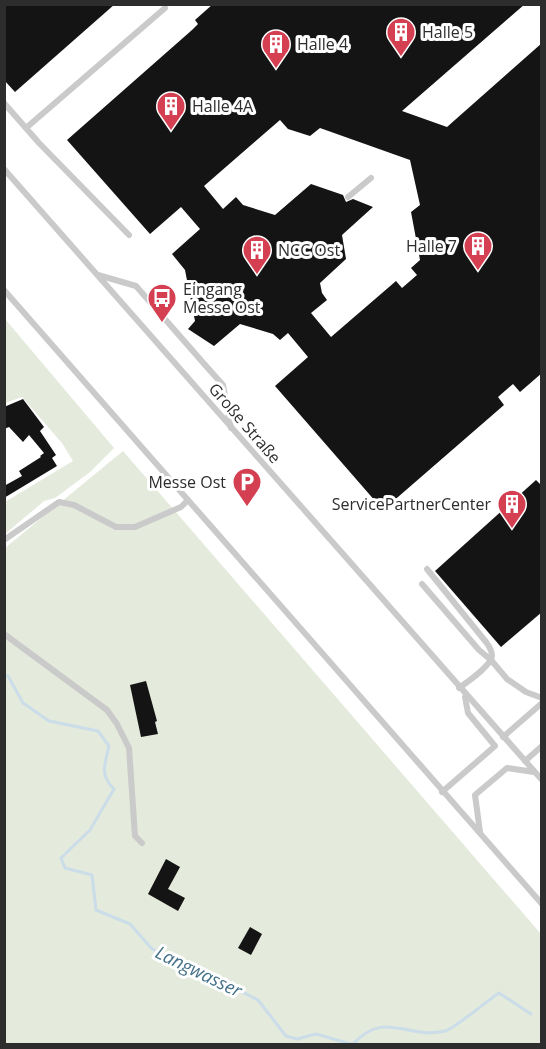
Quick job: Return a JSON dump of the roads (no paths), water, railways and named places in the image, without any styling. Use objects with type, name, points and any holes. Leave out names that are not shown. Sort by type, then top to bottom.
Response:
[{"type":"lane","points":[[26,128],[165,8]]},
{"type":"lane","points":[[4,103],[129,234]]},
{"type":"lane","name":"Große Straße","points":[[4,169],[542,780]]},
{"type":"lane","points":[[348,197],[371,177]]},
{"type":"lane","points":[[97,274],[136,286],[212,372],[223,385],[232,428]]},
{"type":"lane","points":[[4,290],[542,904]]},
{"type":"lane","points":[[4,540],[59,502],[74,505],[116,527],[135,526],[181,507],[188,500]]},
{"type":"lane","points":[[427,569],[491,650],[491,660],[459,688]]},
{"type":"lane","points":[[422,584],[479,650],[514,685],[542,698]]},
{"type":"lane","points":[[4,634],[107,710],[117,724],[129,748],[135,836],[142,843]]},
{"type":"lane","name":"Große Straße","points":[[442,792],[495,746],[468,713],[464,694]]},
{"type":"lane","points":[[503,737],[542,703]]},
{"type":"lane","points":[[525,761],[542,746]]},
{"type":"lane","points":[[480,832],[475,795],[507,768],[534,772]]},
{"type":"waterway","name":"Langwasser","points":[[4,674],[8,676],[23,703],[49,721],[98,731],[109,746],[105,774],[114,789],[90,830],[61,858],[65,868],[92,875],[96,910],[130,924],[152,949],[258,1000],[286,1036],[297,1039],[316,1034],[351,1044]]},
{"type":"waterway","points":[[353,1044],[376,1028],[386,1027],[431,1033],[445,1031],[499,993],[531,1014]]},
{"type":"place","name":"Halle 5","points":[[401,58]]},
{"type":"place","name":"Halle 4","points":[[276,70]]},
{"type":"place","name":"Halle 4A","points":[[171,132]]},
{"type":"place","name":"Halle 7","points":[[478,272]]},
{"type":"place","name":"NCC Ost","points":[[257,276]]},
{"type":"place","name":"Eingang Messe Ost","points":[[162,324]]},
{"type":"place","name":"Messe Ost","points":[[247,508]]},
{"type":"place","name":"ServicePartnerCenter","points":[[512,530]]}]
